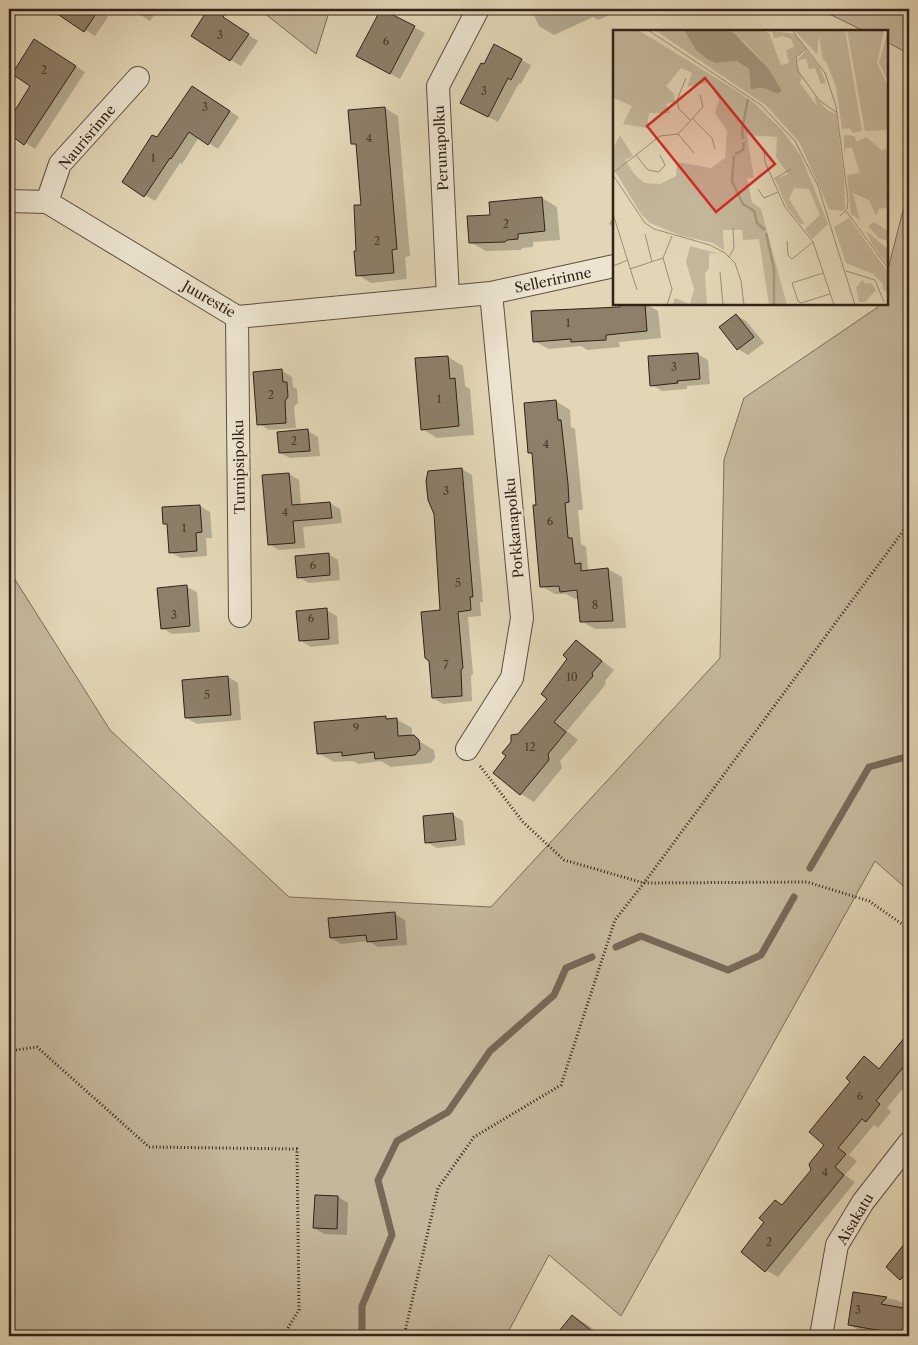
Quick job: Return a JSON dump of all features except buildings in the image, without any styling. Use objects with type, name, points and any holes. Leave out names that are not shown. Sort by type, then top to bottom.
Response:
[{"type":"street","name":"Perunapolku","points":[[448,297],[438,86],[478,9]]},
{"type":"street","name":"Naurisrinne","points":[[47,202],[60,164],[138,78]]},
{"type":"street","name":"Juurestie","points":[[9,201],[47,202],[237,317],[491,293]]},
{"type":"street","name":"Selleririnne","points":[[491,293],[613,266]]},
{"type":"street","name":"Porkkanapolku","points":[[468,749],[512,678],[522,618],[491,293]]},
{"type":"street","name":"Turnipsipolku","points":[[237,317],[240,616]]},
{"type":"street","name":"Aisakatu","points":[[821,1336],[837,1245],[863,1202],[909,1143]]},
{"type":"path","points":[[404,1336],[438,1188],[474,1137],[561,1085],[614,920],[644,883],[909,523]]},
{"type":"path","points":[[468,749],[523,822],[564,860],[644,883],[807,882],[869,902],[909,929]]},
{"type":"path","points":[[9,1051],[37,1047],[149,1147],[297,1149],[299,1310],[283,1336]]},
{"type":"shaded area","points":[[259,9],[330,9],[316,54]]},
{"type":"shaded area","points":[[819,9],[909,9],[909,54],[888,43],[888,30],[862,30]]},
{"type":"shaded area","points":[[909,187],[909,891],[875,861],[621,1316],[549,1255],[506,1336],[9,1336],[9,570],[110,730],[289,897],[491,907],[720,658],[724,460],[744,398],[879,305],[888,305],[888,269]]},
{"type":"waterway","points":[[810,868],[869,767],[909,756]]},
{"type":"waterway","points":[[616,947],[641,936],[728,970],[761,955],[794,897]]},
{"type":"waterway","points":[[362,1336],[362,1306],[392,1235],[378,1180],[397,1141],[448,1112],[490,1051],[554,995],[566,968],[592,957]]}]
